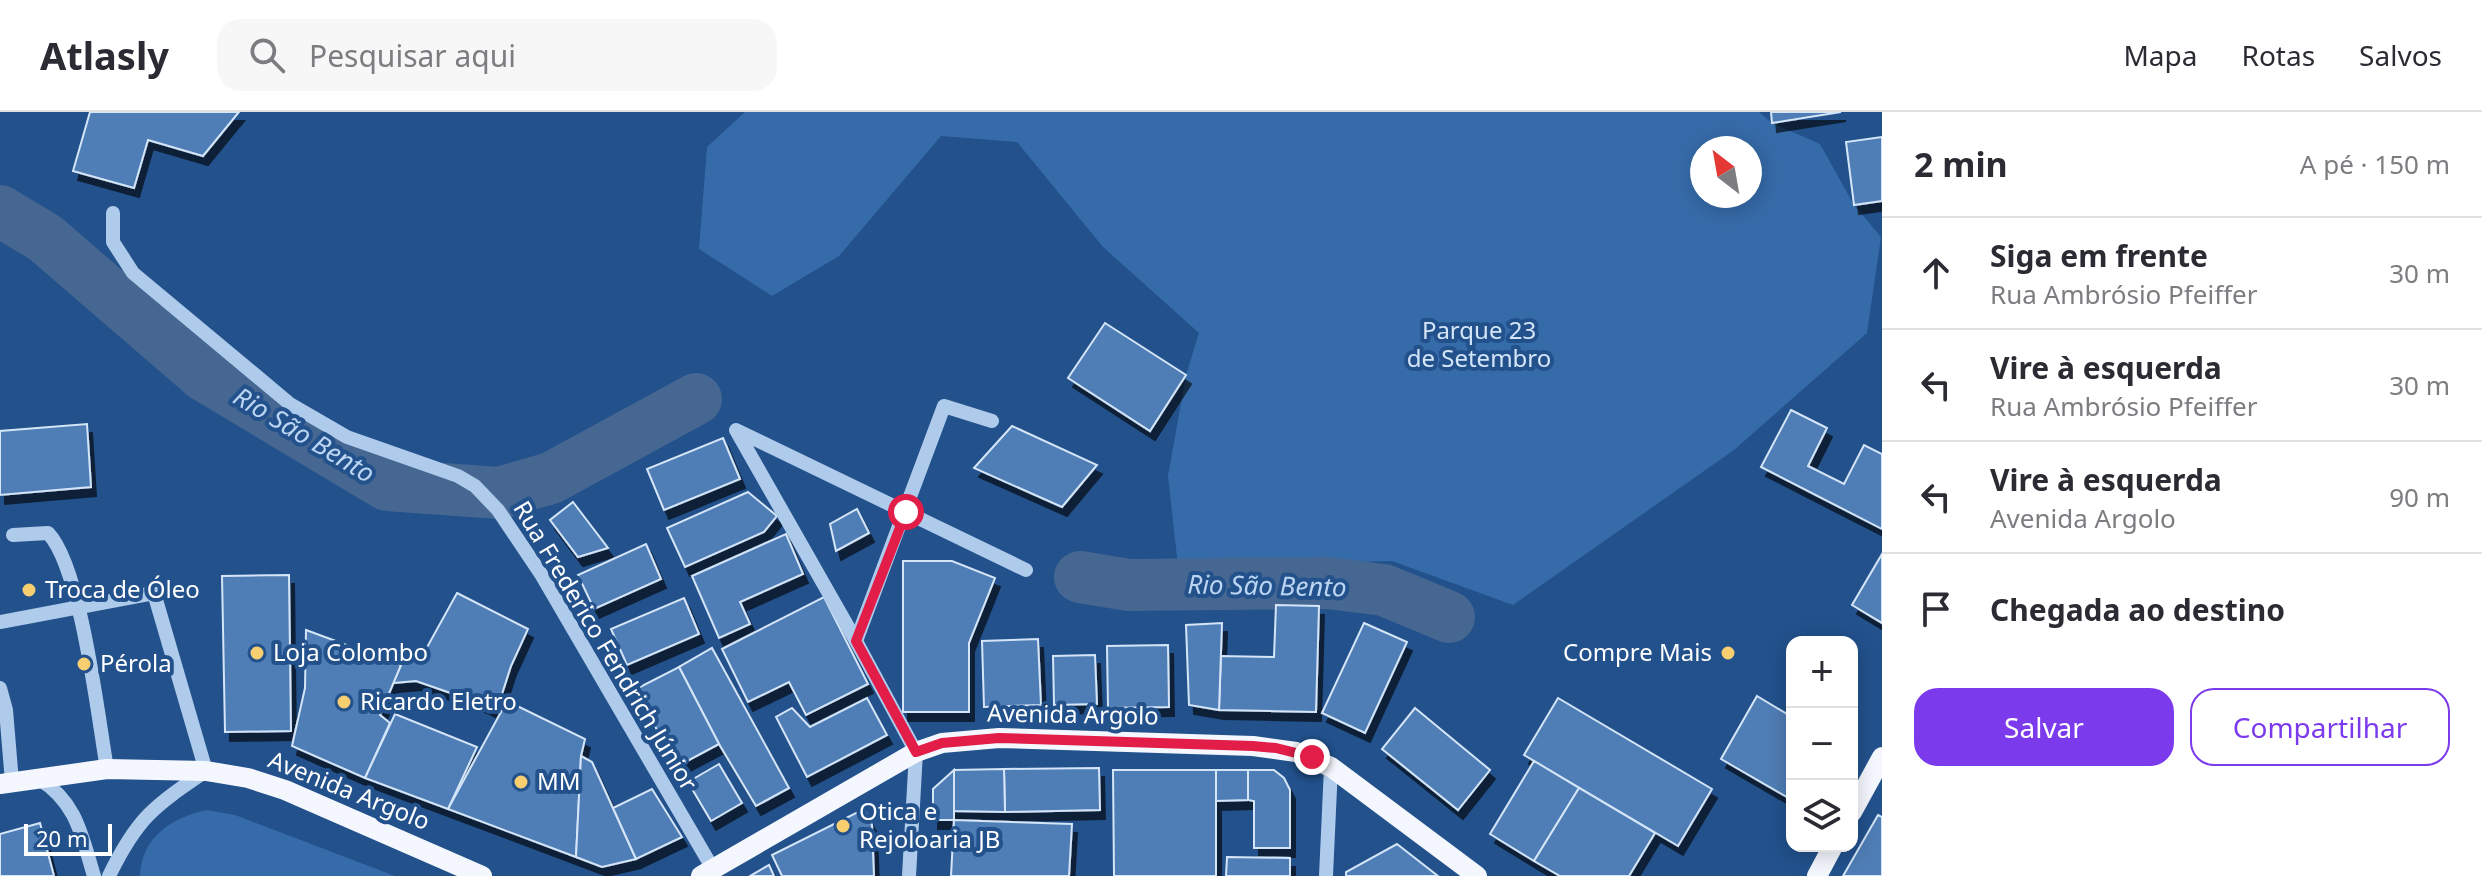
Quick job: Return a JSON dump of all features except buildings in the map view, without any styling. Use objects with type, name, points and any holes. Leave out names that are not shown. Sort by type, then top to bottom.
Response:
[{"type":"main road","name":"Avenida Argolo","points":[[707,872],[916,752],[951,741],[999,738],[1253,746],[1296,752],[1331,767],[1477,876]]},
{"type":"main road","points":[[1858,801],[1882,757]]},
{"type":"main road","name":"Avenida Argolo","points":[[6,783],[107,769],[206,771],[248,778],[285,790],[482,876]]},
{"type":"main road","points":[[1817,876],[1830,852]]},
{"type":"street","name":"Rua Frederico Fendrich Júnior","points":[[113,213],[113,242],[133,273],[290,404],[347,437],[458,476],[475,486],[498,510],[541,574],[707,872]]},
{"type":"street","points":[[856,641],[944,406],[992,421]]},
{"type":"street","points":[[909,876],[916,752],[736,430],[1026,570]]},
{"type":"street","points":[[13,535],[48,533],[58,544],[78,607],[107,769]]},
{"type":"street","points":[[0,622],[154,593],[206,771],[158,803],[139,823],[109,876]]},
{"type":"street","points":[[0,688],[6,710],[6,783]]},
{"type":"street","points":[[1326,876],[1331,767]]},
{"type":"street","points":[[39,779],[54,788],[68,803],[94,876]]},
{"type":"green space","name":"Parque 23 de Setembro","points":[[745,112],[1759,112],[1772,123],[1820,144],[1854,205],[1881,237],[1867,333],[1734,450],[1513,605],[1392,561],[1178,566],[1168,476],[1186,375],[1199,333],[1103,247],[1017,142],[941,136],[839,256],[772,296],[699,249],[707,147]]},
{"type":"green space","points":[[206,810],[235,815],[395,876],[140,876],[146,850],[161,831],[181,818]]},
{"type":"waterway","name":"Rio São Bento","points":[[0,211],[45,238],[205,376],[387,485],[499,493],[551,478],[696,399]]},
{"type":"waterway","name":"Rio São Bento","points":[[1080,577],[1129,585],[1327,583],[1384,590],[1449,617]]},
{"type":"place","name":"Troca de Óleo","points":[[29,590]]},
{"type":"place","name":"Loja Colombo","points":[[257,653]]},
{"type":"place","name":"Compre Mais","points":[[1728,653]]},
{"type":"place","name":"Pérola","points":[[84,664]]},
{"type":"place","name":"Ricardo Eletro","points":[[344,702]]},
{"type":"place","name":"MM","points":[[521,782]]},
{"type":"place","name":"Otica e Rejoloaria JB","points":[[843,826]]},
{"type":"route","points":[[906,512],[856,641],[916,752],[942,743],[999,738],[1253,746],[1312,757]]}]
